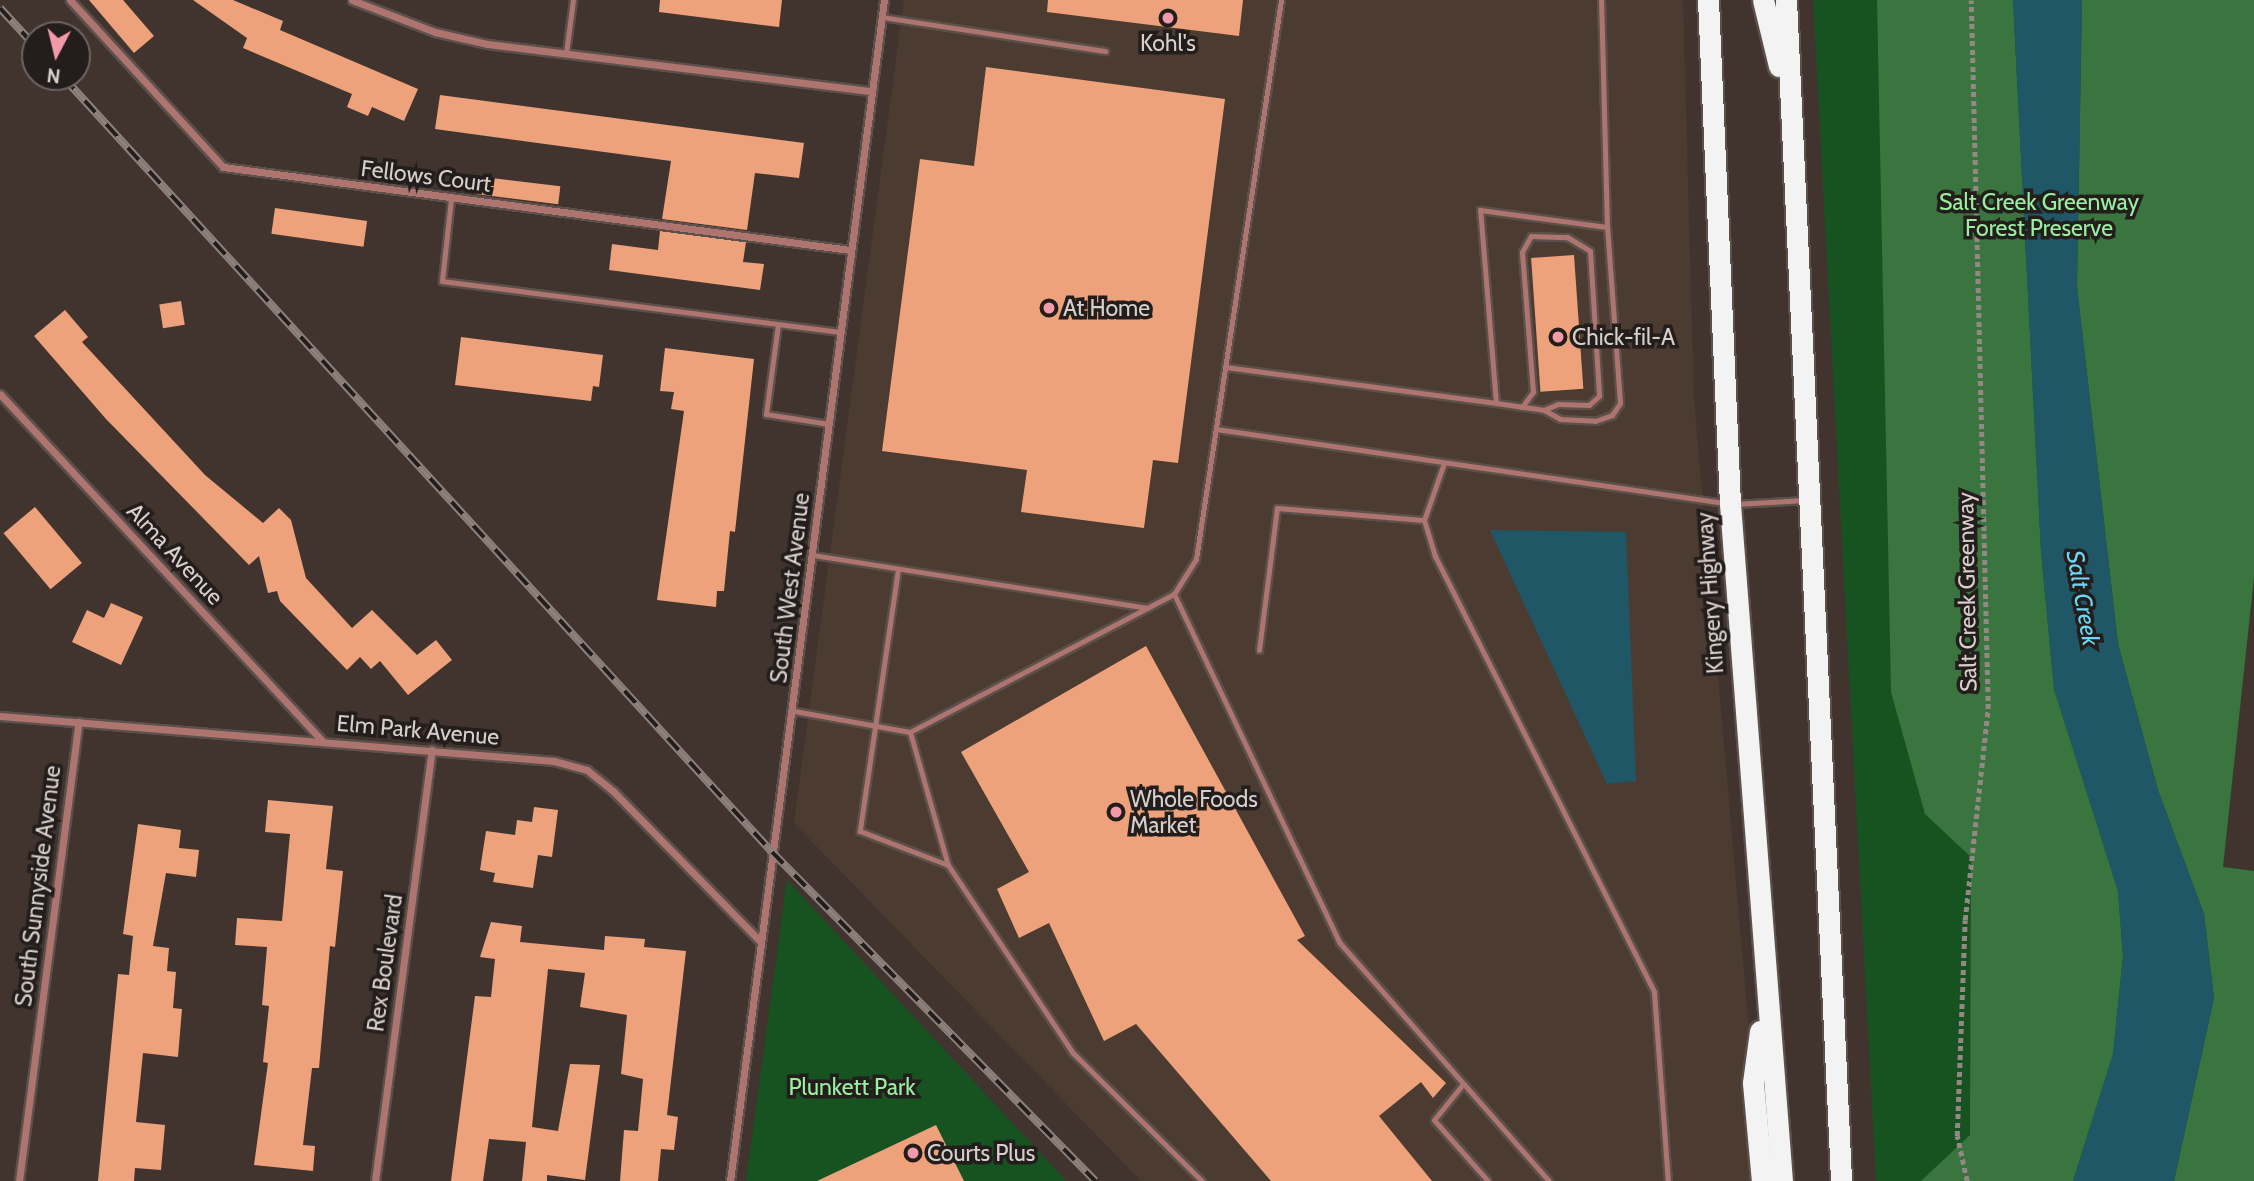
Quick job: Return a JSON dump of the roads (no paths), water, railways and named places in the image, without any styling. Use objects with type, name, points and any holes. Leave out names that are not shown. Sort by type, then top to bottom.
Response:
[{"type":"highway","name":"Kingery Highway","points":[[1708,0],[1730,504],[1782,1181]]},
{"type":"highway","points":[[1763,0],[1788,102]]},
{"type":"highway","points":[[1786,0],[1806,500],[1841,1181]]},
{"type":"highway","points":[[1762,1181],[1754,1083],[1765,984]]},
{"type":"street","name":"Fellows Court","points":[[70,0],[223,167],[850,250]]},
{"type":"street","points":[[352,0],[435,32],[566,53],[872,91]]},
{"type":"street","name":"South West Avenue","points":[[730,1181],[794,711],[850,250],[884,0]]},
{"type":"street","name":"Alma Avenue","points":[[0,394],[322,741]]},
{"type":"street","name":"Elm Park Avenue","points":[[0,716],[554,761],[587,770],[613,791],[761,942]]},
{"type":"street","name":"South Sunnyside Avenue","points":[[19,1181],[79,722]]},
{"type":"street","name":"Rex Boulevard","points":[[375,1181],[432,750]]},
{"type":"lane","points":[[566,53],[573,0]]},
{"type":"lane","points":[[794,711],[910,732],[1174,594],[1196,559],[1281,0]]},
{"type":"lane","points":[[1226,367],[1545,410],[1560,419],[1595,421],[1612,415],[1620,403],[1607,227],[1601,0]]},
{"type":"lane","points":[[882,17],[1105,51]]},
{"type":"lane","points":[[451,199],[442,281],[840,332]]},
{"type":"lane","points":[[1496,403],[1480,210],[1607,227]]},
{"type":"lane","points":[[1522,407],[1532,392],[1522,252],[1531,236],[1567,237],[1590,251],[1599,396],[1590,405],[1558,404],[1545,410]]},
{"type":"lane","points":[[778,324],[766,414],[829,424]]},
{"type":"lane","points":[[1216,429],[1730,504],[1806,500]]},
{"type":"lane","points":[[1444,463],[1424,520],[1435,555],[1654,992],[1668,1181]]},
{"type":"lane","points":[[1259,650],[1277,508],[1424,520]]},
{"type":"lane","points":[[813,555],[1147,608]]},
{"type":"lane","points":[[898,569],[860,831],[948,865]]},
{"type":"lane","points":[[1174,594],[1339,942],[1549,1181]]},
{"type":"lane","points":[[910,732],[948,865],[1073,1053],[1202,1181]]},
{"type":"lane","points":[[1462,1084],[1434,1120],[1488,1181]]},
{"type":"water","name":"Salt Creek","points":[[2013,0],[2082,0],[2077,287],[2118,644],[2158,790],[2204,914],[2214,998],[2174,1181],[2073,1181],[2113,1054],[2123,956],[2118,891],[2054,689],[2041,551]]},
{"type":"water","points":[[1490,530],[1626,532],[1636,781],[1607,784]]},
{"type":"railway","points":[[0,8],[21,31]]},
{"type":"railway","points":[[76,91],[772,852],[1095,1181]]},
{"type":"place","name":"Kohl's","points":[[1168,18]]},
{"type":"place","name":"At Home","points":[[1049,308]]},
{"type":"place","name":"Chick-fil-A","points":[[1558,337]]},
{"type":"place","name":"Whole Foods Market","points":[[1116,812]]},
{"type":"place","name":"Courts Plus","points":[[913,1153]]},
{"type":"park label","name":"Salt Creek Greenway Forest Preserve","points":[[2039,215]]},
{"type":"park label","name":"Plunkett Park","points":[[852,1087]]}]
